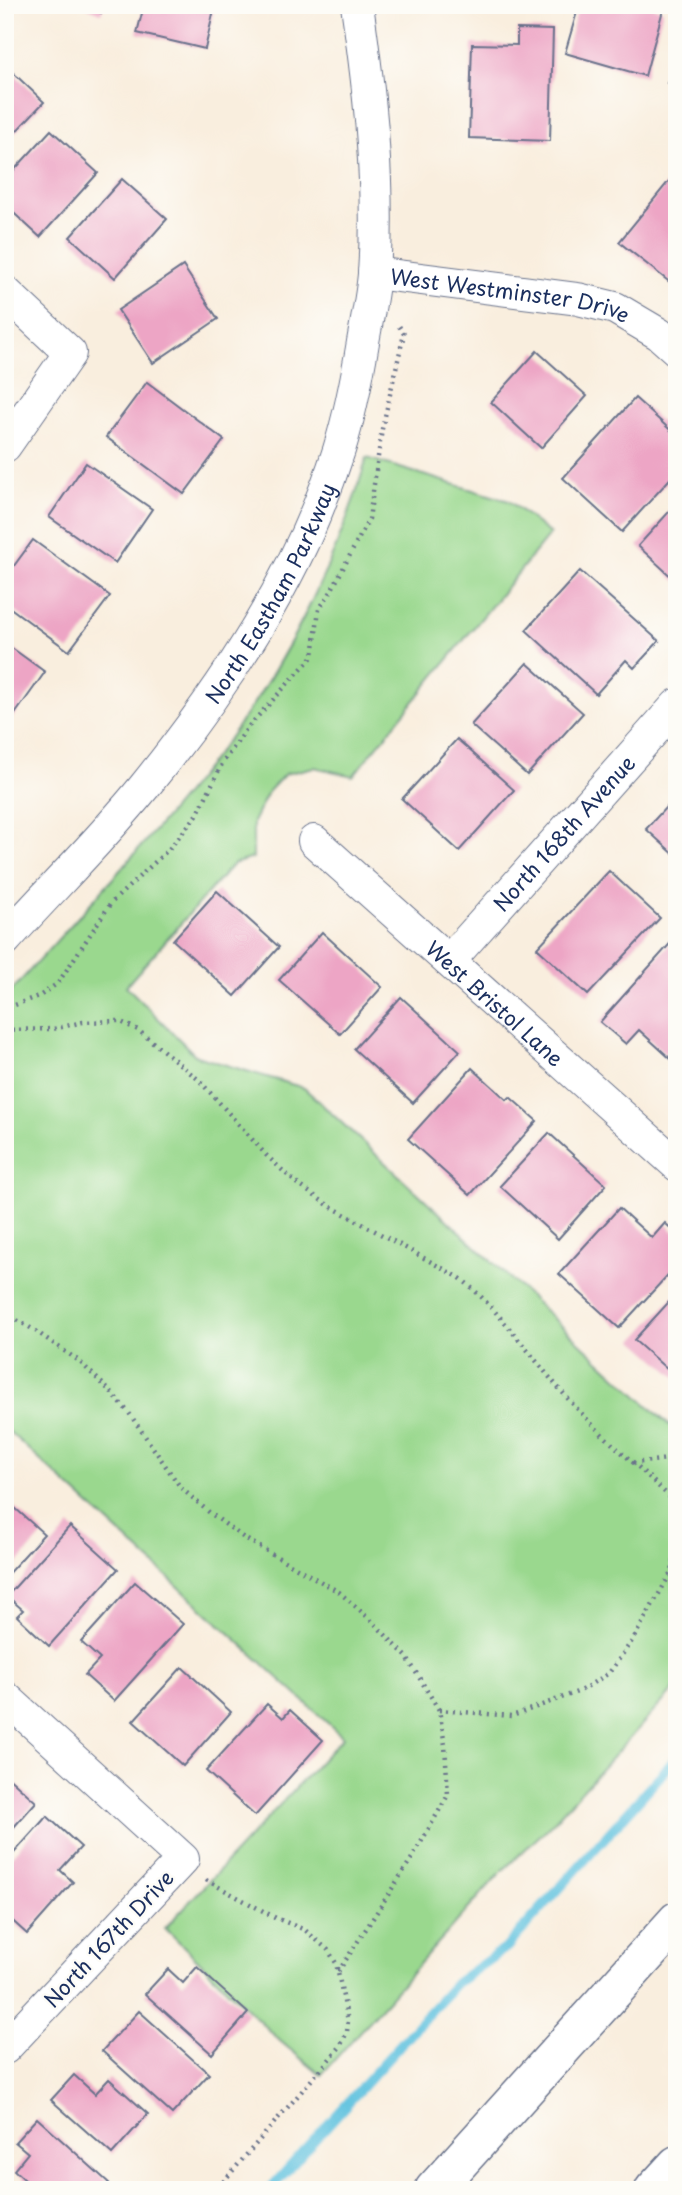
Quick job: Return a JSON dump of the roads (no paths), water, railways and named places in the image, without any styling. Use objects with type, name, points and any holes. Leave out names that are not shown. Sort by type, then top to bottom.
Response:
[{"type":"highway","points":[[434,2190],[677,1920]]},
{"type":"highway","points":[[654,2190],[677,2165]]},
{"type":"street","name":"North Eastham Parkway","points":[[5,940],[143,789],[217,688],[263,616],[304,540],[339,450],[358,373],[374,273],[376,172],[357,5]]},
{"type":"street","name":"West Westminster Drive","points":[[374,273],[578,299],[615,308],[659,334],[677,350]]},
{"type":"street","points":[[5,292],[70,353],[5,446]]},
{"type":"street","name":"North 168th Avenue","points":[[449,961],[677,705]]},
{"type":"street","name":"West Bristol Lane","points":[[314,841],[677,1165]]},
{"type":"street","name":"North 167th Drive","points":[[5,1697],[183,1859],[5,2048]]},
{"type":"waterway","points":[[269,2190],[456,1983],[507,1947],[677,1757]]}]
